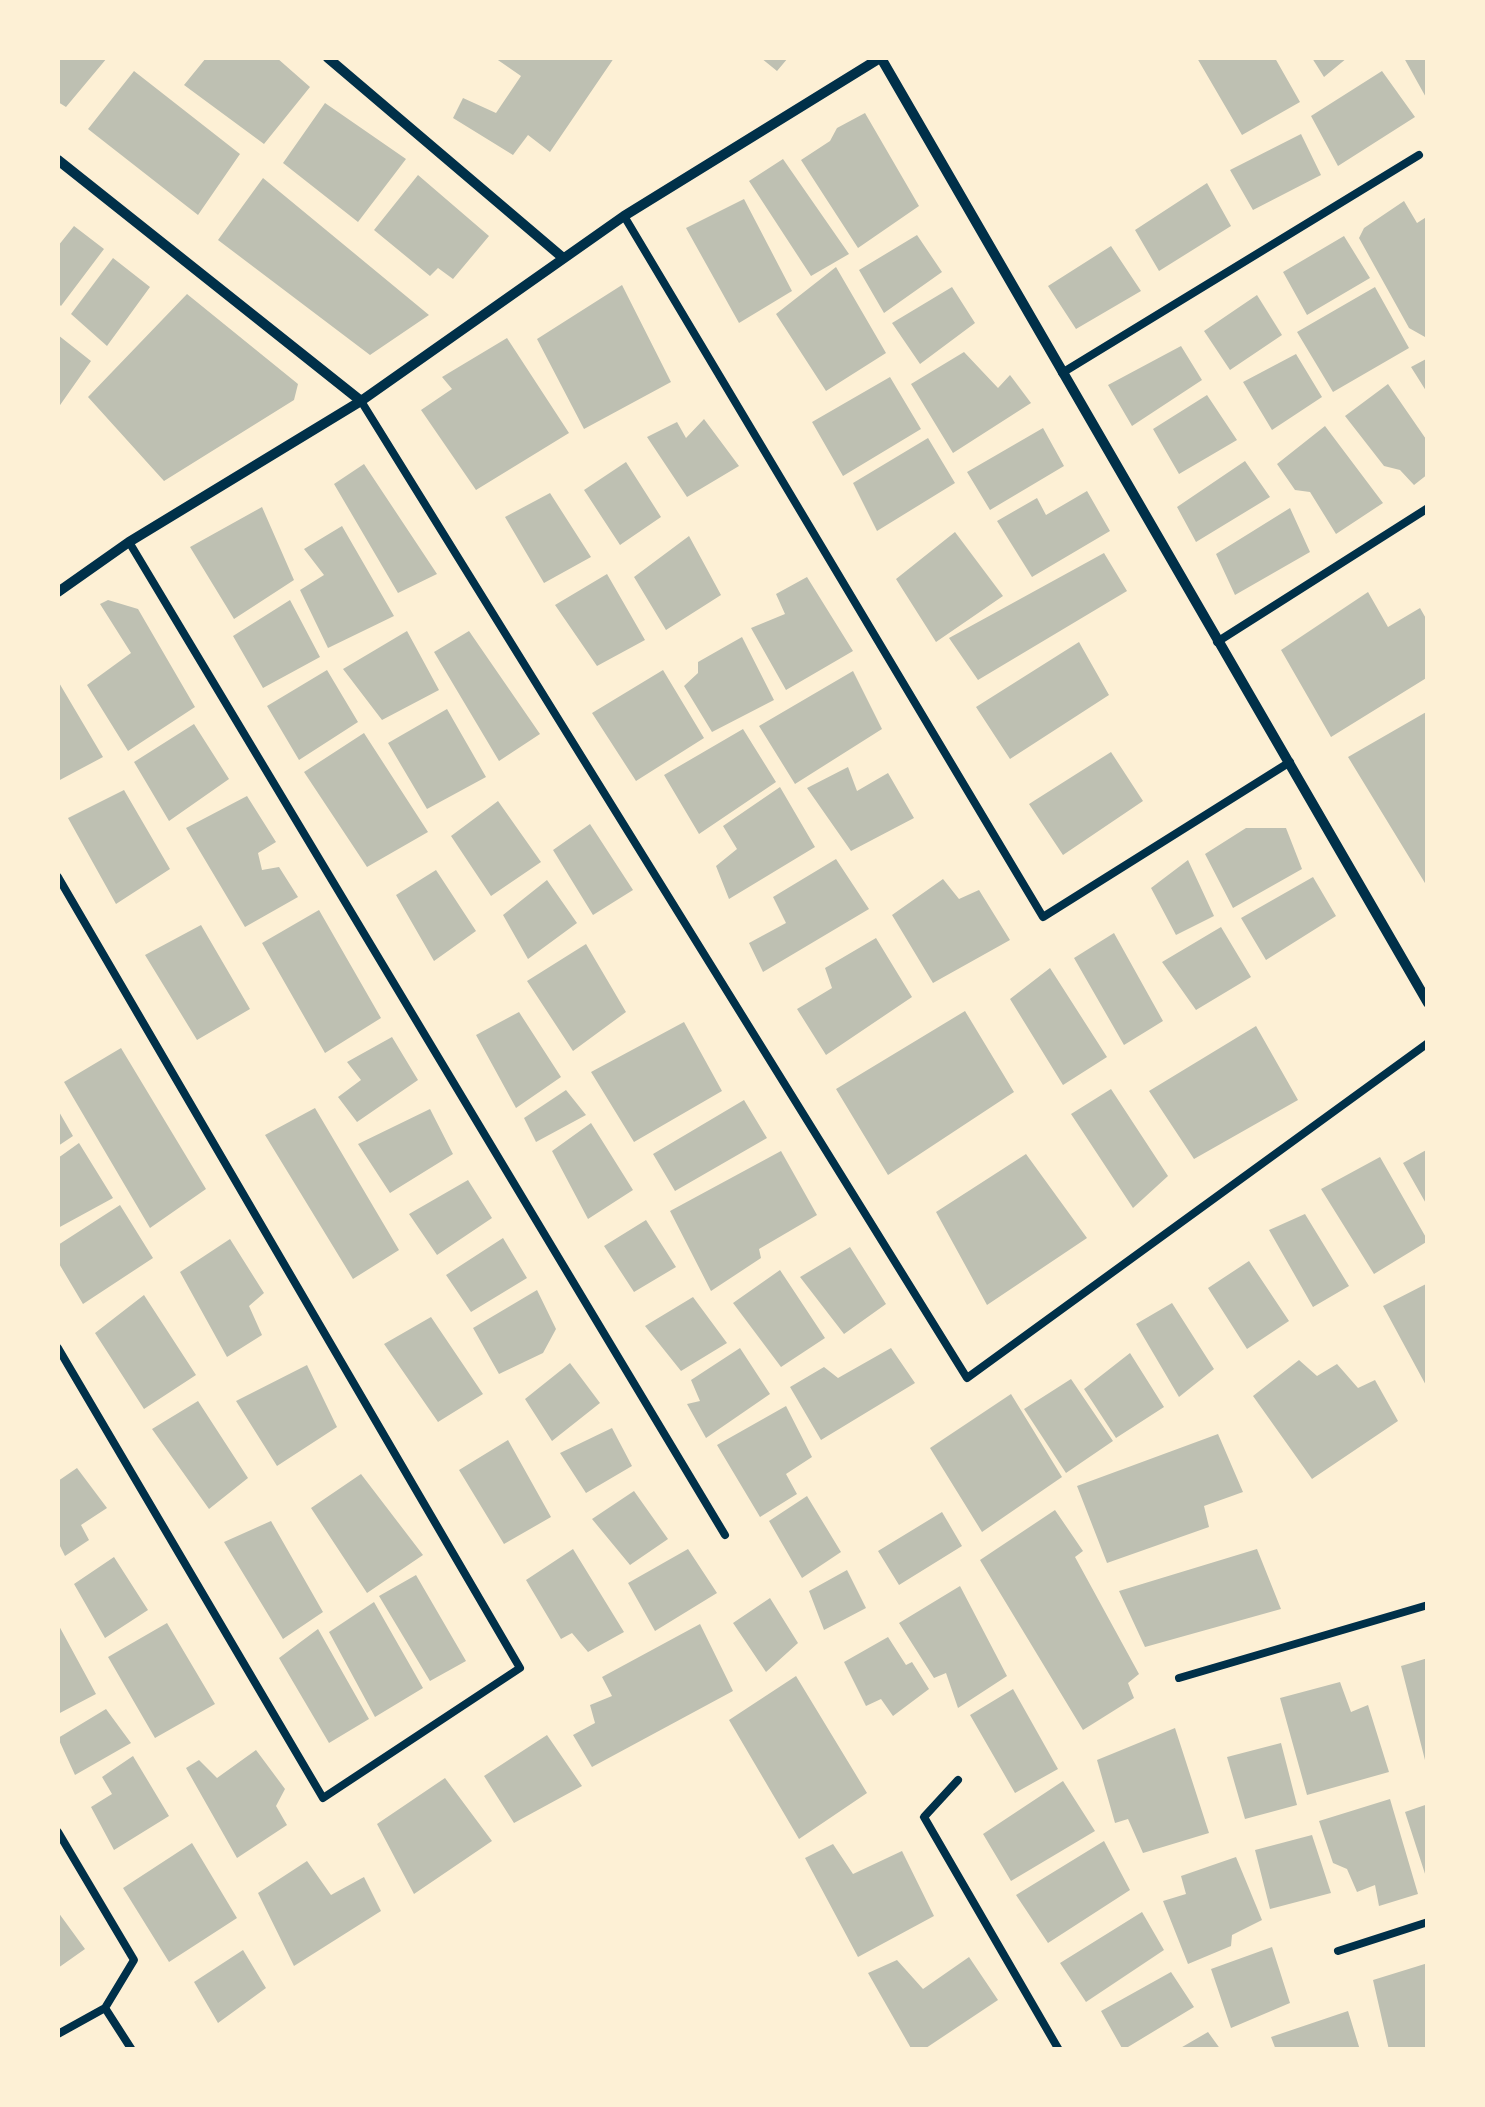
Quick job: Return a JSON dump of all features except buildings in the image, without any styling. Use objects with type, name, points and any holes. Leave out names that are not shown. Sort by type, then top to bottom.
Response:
[{"type":"street","points":[[328,58],[562,257]]},
{"type":"street","points":[[58,592],[129,542],[361,401],[624,216],[881,58],[1428,1003]]},
{"type":"street","points":[[58,160],[361,401]]},
{"type":"lane","points":[[1062,373],[1419,155]]},
{"type":"lane","points":[[624,216],[1043,917],[1290,762]]},
{"type":"lane","points":[[361,401],[966,1378],[1428,1043]]},
{"type":"lane","points":[[1217,642],[1428,508]]},
{"type":"lane","points":[[129,542],[726,1536]]},
{"type":"lane","points":[[58,877],[520,1668],[324,1798],[58,1348]]},
{"type":"lane","points":[[1180,1678],[1428,1606]]},
{"type":"lane","points":[[958,1780],[924,1816],[1058,2050]]},
{"type":"lane","points":[[58,1832],[134,1960],[105,2008],[58,2034]]},
{"type":"lane","points":[[1338,1951],[1428,1922]]},
{"type":"lane","points":[[105,2008],[132,2050]]}]
